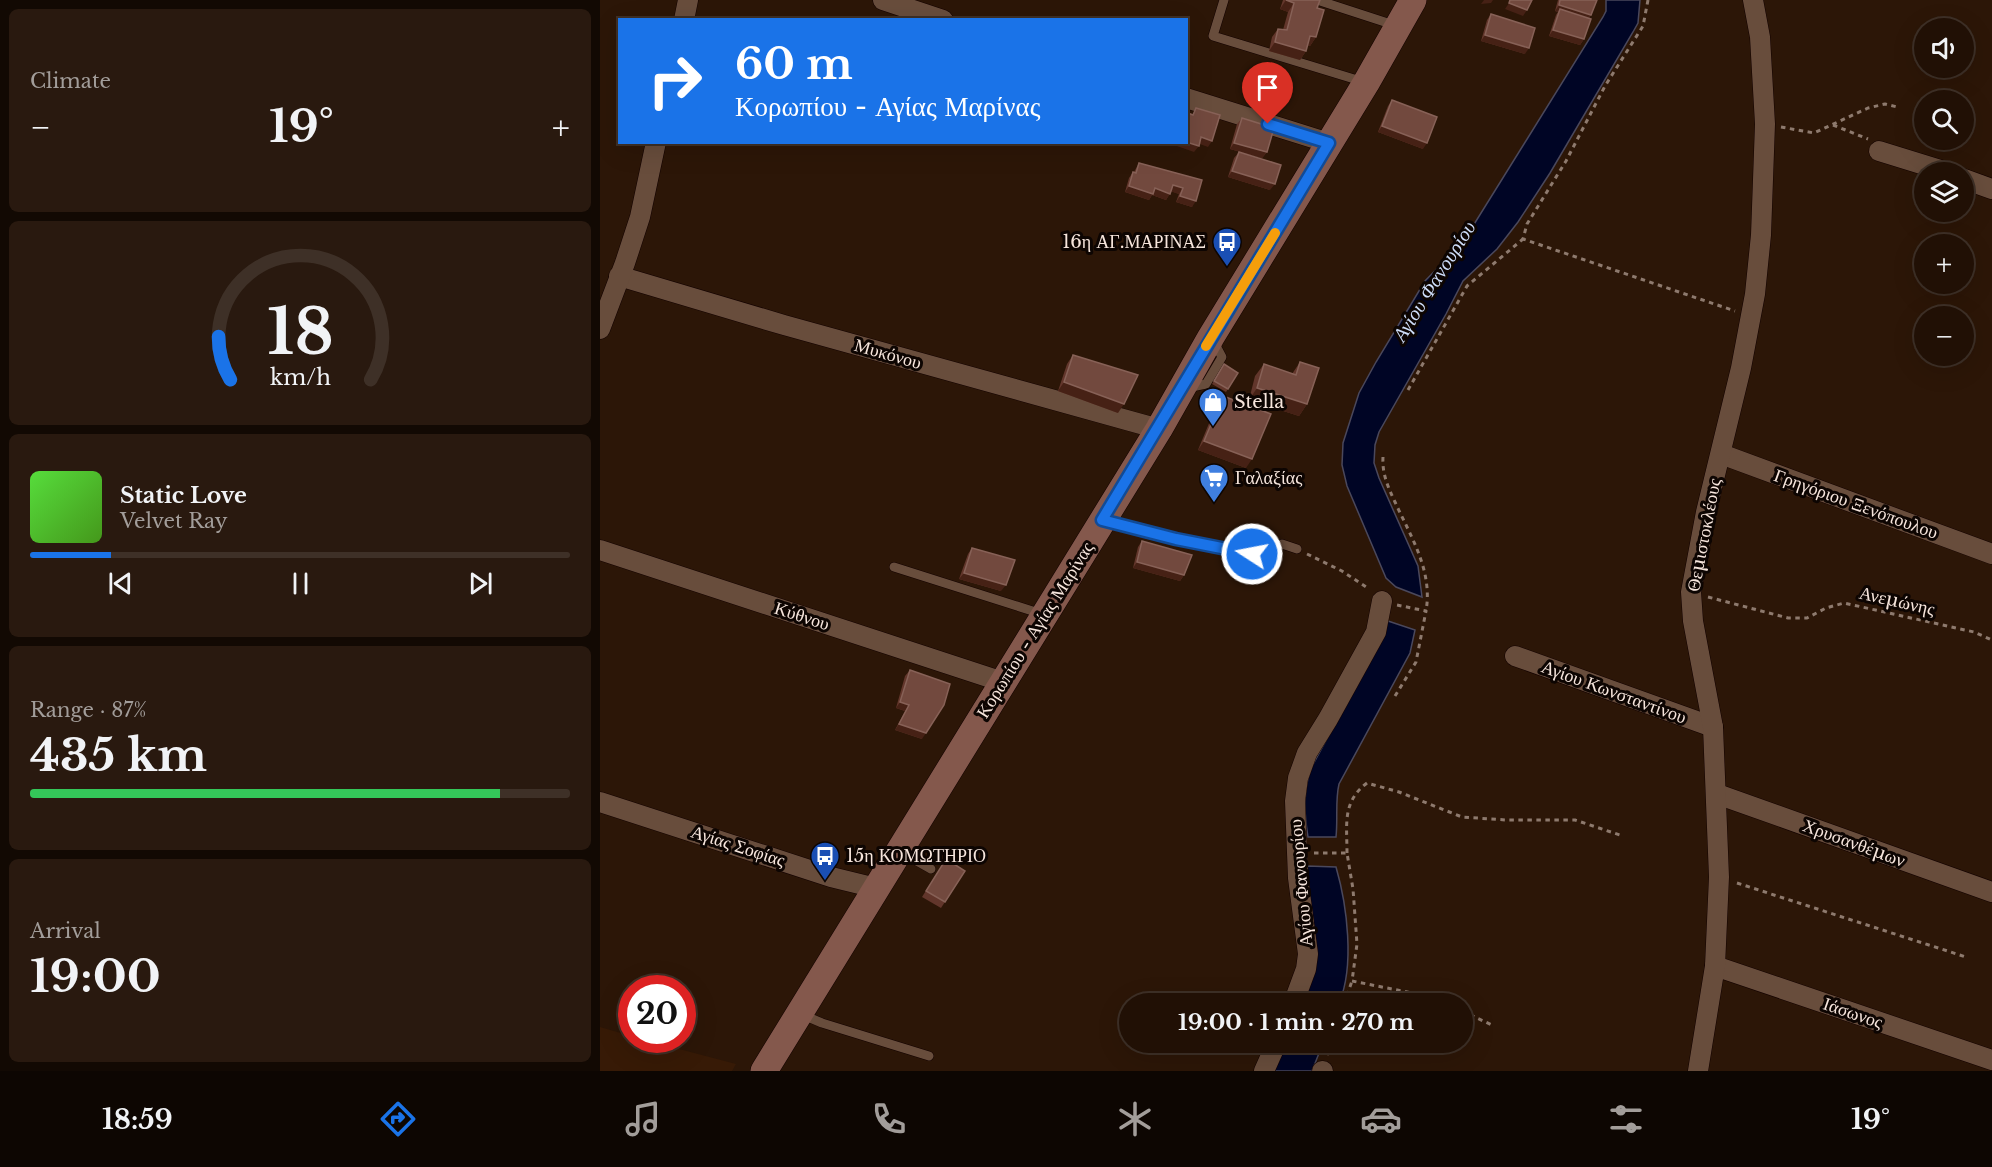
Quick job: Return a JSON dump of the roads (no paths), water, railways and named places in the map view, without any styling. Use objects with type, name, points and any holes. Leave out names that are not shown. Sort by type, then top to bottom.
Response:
[{"type":"main road","name":"Κορωπίου - Αγίας Μαρίνας","points":[[764,1071],[1159,429],[1211,337],[1414,0]]},
{"type":"street","points":[[684,18],[688,0]]},
{"type":"street","points":[[883,0],[938,18]]},
{"type":"street","name":"Θεμιστοκλέους","points":[[1698,1071],[1714,966],[1719,877],[1713,727],[1693,621],[1691,592],[1706,512],[1721,454],[1750,317],[1761,235],[1765,124],[1760,36],[1753,0]]},
{"type":"street","points":[[1188,99],[1329,143]]},
{"type":"street","points":[[600,329],[640,217],[656,144]]},
{"type":"street","points":[[1879,151],[1915,162]]},
{"type":"street","points":[[1974,182],[1992,189]]},
{"type":"street","name":"Μυκόνου","points":[[619,276],[784,325],[1159,429]]},
{"type":"street","name":"Γρηγόριου Ξενόπουλου","points":[[1721,454],[1992,554]]},
{"type":"street","name":"Κύθνου","points":[[600,549],[1003,681]]},
{"type":"street","name":"Αγίου Φανουρίου","points":[[1297,993],[1306,969],[1308,954],[1298,878],[1295,801],[1298,778],[1306,753],[1328,719],[1376,632],[1382,601]]},
{"type":"street","name":"Αγίου Κωνσταντίνου","points":[[1515,656],[1713,727]]},
{"type":"street","name":"Χρυσανθέμων","points":[[1717,794],[1992,892]]},
{"type":"street","name":"Αγίας Σοφίας","points":[[600,802],[831,877],[876,888]]},
{"type":"street","name":"Ιάσωνος","points":[[1714,966],[1992,1060]]},
{"type":"street","points":[[1264,1071],[1271,1053]]},
{"type":"lane","points":[[1224,0],[1213,36],[1366,83]]},
{"type":"lane","points":[[1317,0],[1399,27]]},
{"type":"lane","points":[[1102,520],[1176,539],[1252,554],[1282,544],[1297,549]]},
{"type":"lane","points":[[894,567],[1044,615]]},
{"type":"lane","points":[[899,850],[932,869]]},
{"type":"lane","points":[[799,1013],[822,1023],[929,1056]]},
{"type":"water","points":[[1606,0],[1640,0],[1638,23],[1550,173],[1518,222],[1497,249],[1463,281],[1379,432],[1375,445],[1374,463],[1418,566],[1422,597],[1396,587],[1386,578],[1347,486],[1342,465],[1343,443],[1359,393],[1376,362],[1425,281],[1463,242],[1603,17],[1606,11]]},
{"type":"water","points":[[1388,621],[1415,630],[1410,653],[1339,784],[1336,837],[1308,837],[1305,802],[1311,768],[1379,643]]},
{"type":"water","points":[[1307,866],[1336,867],[1348,935],[1344,988],[1342,993],[1301,993]]},
{"type":"water","points":[[1280,1053],[1319,1053],[1312,1071],[1272,1071]]},
{"type":"place","name":"16η ΑΓ.ΜΑΡΙΝΑΣ","points":[[1227,268]]},
{"type":"place","name":"Stella","points":[[1213,428]]},
{"type":"place","name":"Γαλαξίας","points":[[1214,504]]},
{"type":"place","name":"15η ΚΟΜΩΤΗΡΙΟ","points":[[825,882]]}]
